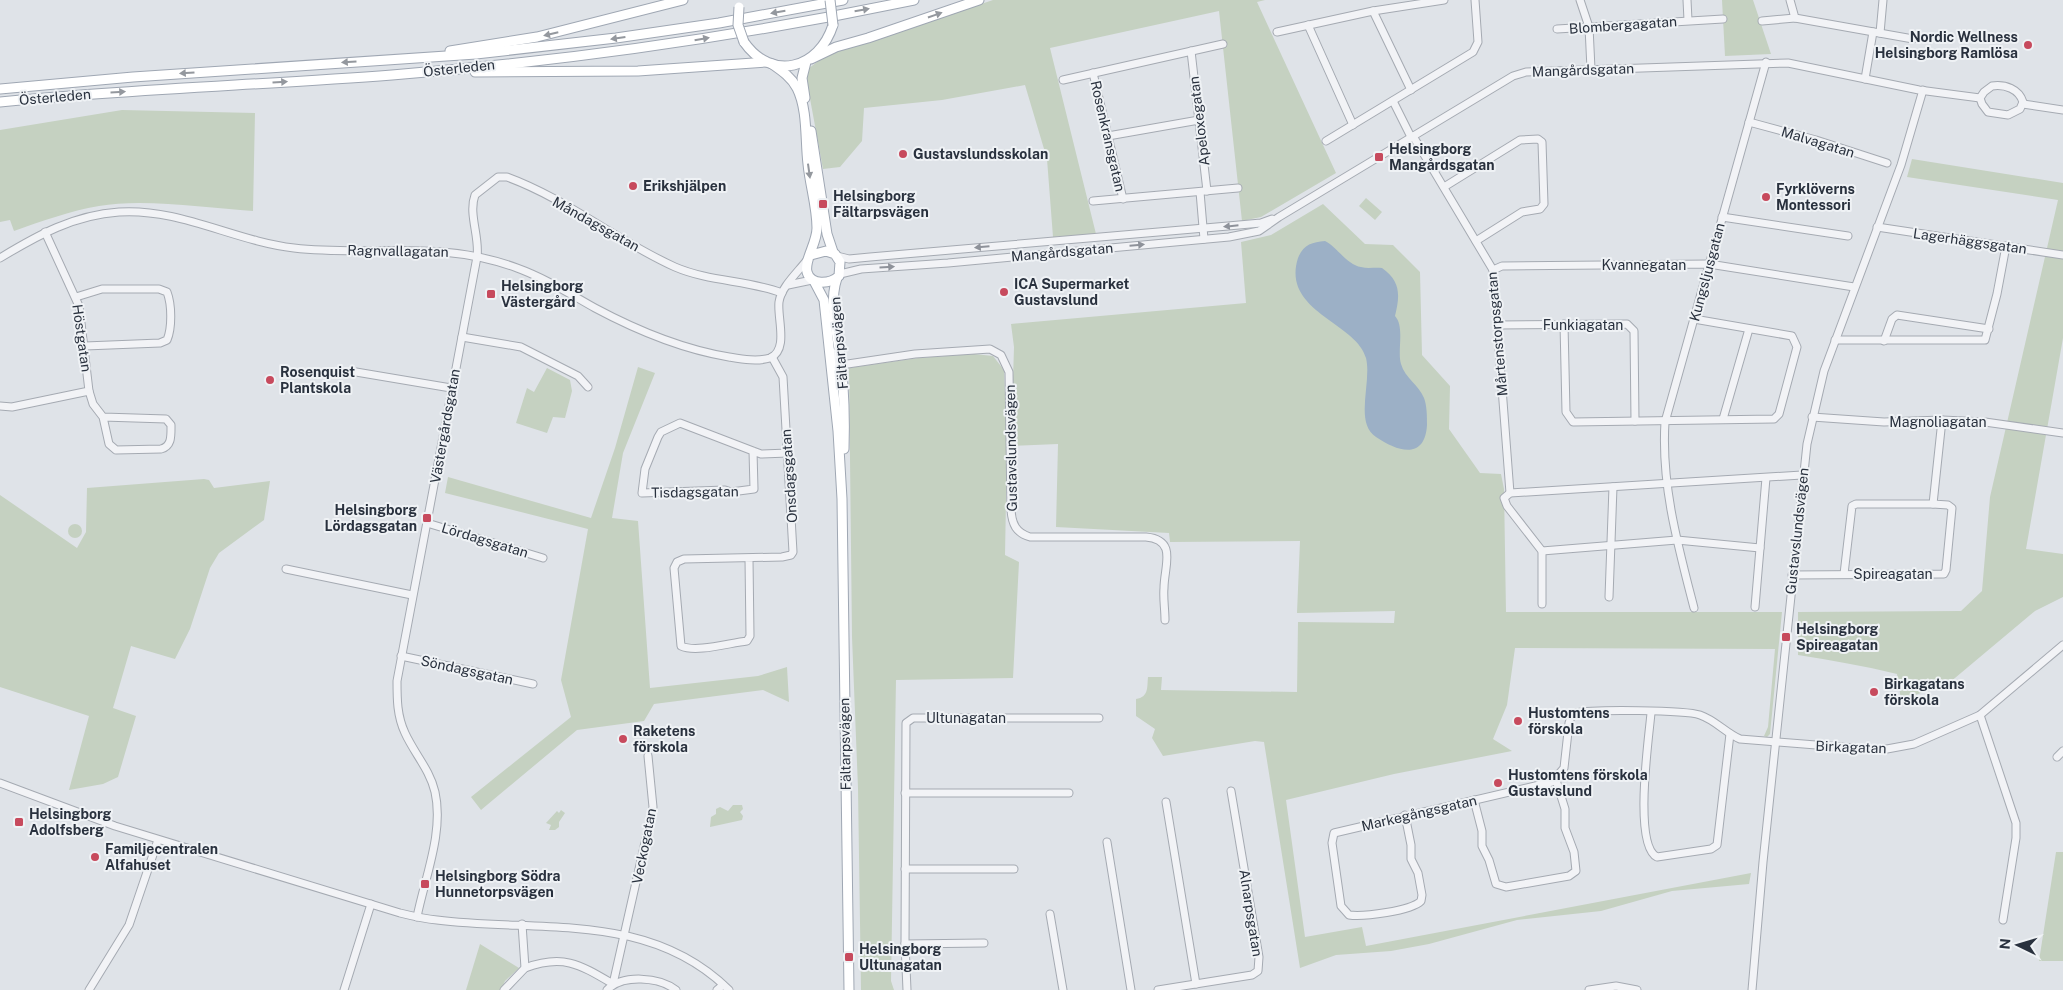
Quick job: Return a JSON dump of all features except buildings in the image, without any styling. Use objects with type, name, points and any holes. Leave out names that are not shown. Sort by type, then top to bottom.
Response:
[{"type":"main road","points":[[398,59],[537,37],[683,0]]},
{"type":"main road","points":[[740,4],[738,25],[744,42],[755,55],[769,63],[792,81],[797,89],[801,103],[817,227],[815,243],[809,257],[807,270],[813,280],[828,282],[839,276],[840,262],[827,234],[803,87],[803,70],[808,60],[822,50],[829,38],[833,25],[830,0]]},
{"type":"main road","name":"Österleden","points":[[0,89],[143,76],[476,54],[616,38],[719,23],[843,0]]},
{"type":"main road","name":"Österleden","points":[[0,102],[72,95],[432,71],[654,47],[914,0]]},
{"type":"main road","points":[[432,71],[638,71],[769,63],[789,66],[808,60],[836,47],[979,0]]},
{"type":"main road","points":[[809,257],[822,251],[835,254]]},
{"type":"main road","name":"Fältarpsvägen","points":[[839,276],[834,293],[834,318],[841,364],[844,429],[842,499],[849,990]]},
{"type":"main road","name":"Fältarpsvägen","points":[[813,280],[824,300],[830,347],[842,499]]},
{"type":"street","points":[[1277,32],[1373,11],[1444,0]]},
{"type":"street","points":[[1326,141],[1474,52],[1478,42],[1475,0]]},
{"type":"street","points":[[1580,0],[1589,27],[1592,70]]},
{"type":"street","name":"Blombergagatan","points":[[1688,0],[1688,20]]},
{"type":"street","points":[[1790,0],[1795,18]]},
{"type":"street","points":[[1865,79],[1883,0]]},
{"type":"street","points":[[1373,11],[1411,90]]},
{"type":"street","points":[[1762,21],[1795,18],[1912,39]]},
{"type":"street","name":"Blombergagatan","points":[[1557,29],[1723,19]]},
{"type":"street","points":[[1308,25],[1353,125]]},
{"type":"street","points":[[1064,80],[1223,44]]},
{"type":"street","name":"Apeloxegatan","points":[[1191,51],[1199,120],[1204,239]]},
{"type":"street","name":"Mangårdsgatan","points":[[839,276],[861,269],[1204,239],[1260,231],[1279,217],[1514,76],[1526,72],[1766,62],[1788,63],[1924,90],[1980,98]]},
{"type":"street","name":"Kungsljusgatan","points":[[1694,608],[1677,540],[1666,484],[1663,454],[1665,422],[1766,62]]},
{"type":"street","name":"Rosenkransgatan","points":[[1093,73],[1123,199]]},
{"type":"street","points":[[1998,86],[2017,93],[2022,104],[2014,114],[1994,115],[1984,108],[1980,98],[1986,90],[1998,86]]},
{"type":"street","name":"Gustavslundsvägen","points":[[1752,990],[1802,475],[1812,417],[1824,371],[1909,142],[1924,90]]},
{"type":"street","name":"Mårtenstorpsgatan","points":[[1393,101],[1412,137],[1493,270],[1498,325],[1507,495]]},
{"type":"street","points":[[2022,104],[2063,110]]},
{"type":"street","points":[[1108,136],[1199,120]]},
{"type":"street","name":"Malvagatan","points":[[1749,122],[1816,140],[1887,163]]},
{"type":"street","points":[[1444,187],[1520,140],[1538,139],[1542,142],[1544,204],[1540,209],[1522,212],[1476,241]]},
{"type":"street","name":"Måndagsgatan","points":[[477,256],[474,197],[498,177],[505,176],[602,225],[677,268],[709,278],[782,293]]},
{"type":"street","name":"Rosenkransgatan","points":[[1093,201],[1238,188]]},
{"type":"street","name":"Ragnvallagatan","points":[[0,258],[45,232],[82,218],[105,213],[137,212],[179,217],[239,237],[293,248],[319,250],[429,249],[477,256],[536,276],[619,320],[665,341],[707,353],[737,358],[755,360],[772,357]]},
{"type":"street","name":"Mangårdsgatan","points":[[835,254],[853,259],[1261,223],[1279,217]]},
{"type":"street","points":[[1722,217],[1848,236]]},
{"type":"street","name":"Lagerhäggsgatan","points":[[1877,227],[2063,254]]},
{"type":"street","name":"Höstgatan","points":[[0,406],[12,407],[89,391],[85,346],[76,297],[45,232]]},
{"type":"street","points":[[1835,340],[1980,342],[1986,338],[1989,329],[2006,246]]},
{"type":"street","name":"Västergårdsgatan","points":[[417,916],[435,835],[437,811],[429,775],[405,733],[398,714],[397,681],[477,256]]},
{"type":"street","points":[[772,357],[780,346],[779,304],[782,293],[809,257]]},
{"type":"street","name":"Kvannegatan","points":[[1493,270],[1502,266],[1708,264],[1854,287]]},
{"type":"street","points":[[788,286],[813,280]]},
{"type":"street","points":[[76,297],[102,289],[159,289],[167,292],[170,299],[169,334],[166,340],[160,344],[85,346]]},
{"type":"street","points":[[1884,341],[1892,319],[1897,315],[1989,329]]},
{"type":"street","points":[[1564,324],[1566,412],[1568,418],[1573,422],[1665,422],[1723,419],[1774,420],[1779,414],[1797,347],[1792,336],[1694,319]]},
{"type":"street","name":"Funkiagatan","points":[[1498,325],[1628,324],[1634,331],[1635,421]]},
{"type":"street","points":[[1723,419],[1749,329]]},
{"type":"street","points":[[462,337],[521,347],[578,376],[588,387]]},
{"type":"street","points":[[830,347],[834,359],[841,364]]},
{"type":"street","name":"Gustavslundsvägen","points":[[841,364],[939,352],[990,349],[999,352],[1005,360],[1009,372],[1011,510],[1014,526],[1020,533],[1030,537],[1146,537],[1160,541],[1166,548],[1168,556],[1164,587],[1165,620]]},
{"type":"street","name":"Onsdagsgatan","points":[[749,559],[750,636],[747,640],[699,648],[687,649],[681,646],[674,568],[677,562],[684,559],[749,559],[788,556],[793,552],[783,377],[772,357]]},
{"type":"street","points":[[356,372],[451,388]]},
{"type":"street","points":[[89,391],[93,404],[103,417],[109,444],[116,450],[161,449],[166,448],[170,442],[171,426],[166,419],[103,417]]},
{"type":"street","name":"Magnoliagatan","points":[[1812,417],[1884,422],[1942,420],[2012,424],[2063,434]]},
{"type":"street","points":[[1934,504],[1942,420]]},
{"type":"street","name":"Tisdagsgatan","points":[[753,451],[754,489],[739,492],[725,490],[674,490],[664,494],[642,493],[645,469],[658,437],[661,432],[680,424],[753,451],[761,454],[788,453]]},
{"type":"street","points":[[1542,604],[1542,551],[1507,506],[1507,495],[1802,475]]},
{"type":"street","points":[[1755,607],[1766,478]]},
{"type":"street","points":[[1609,598],[1613,487]]},
{"type":"street","name":"Spireagatan","points":[[1792,575],[1944,574],[1946,570],[1952,508],[1948,504],[1856,504],[1852,506],[1844,574]]},
{"type":"street","name":"Lördagsgatan","points":[[426,523],[543,558]]},
{"type":"street","points":[[1542,551],[1677,540],[1760,548]]},
{"type":"street","points":[[286,569],[412,595]]},
{"type":"street","name":"Birkagatan","points":[[1775,743],[1867,749],[1901,748],[1927,739],[1980,715],[2063,645]]},
{"type":"street","name":"Söndagsgatan","points":[[401,656],[533,684]]},
{"type":"street","points":[[1474,800],[1482,831],[1482,846],[1496,884],[1506,887],[1569,876],[1575,872],[1577,864],[1573,848],[1566,834],[1565,809],[1556,780],[1564,768],[1569,723],[1575,714],[1586,712],[1699,715],[1740,739],[1775,743]]},
{"type":"street","points":[[1651,713],[1643,803],[1650,850],[1657,857],[1708,850],[1717,845],[1730,734]]},
{"type":"street","points":[[1980,715],[2016,823],[2016,838],[2002,920]]},
{"type":"street","name":"Ultunagatan","points":[[907,990],[904,944],[904,726],[910,719],[1099,718]]},
{"type":"street","points":[[2056,757],[2063,751]]},
{"type":"street","name":"Veckogatan","points":[[613,984],[653,807],[648,756]]},
{"type":"street","name":"Markegångsgatan","points":[[1405,815],[1411,845],[1411,859],[1418,873],[1422,895],[1420,903],[1368,914],[1346,914],[1341,906],[1332,844],[1332,835],[1335,832],[1405,815],[1548,783],[1556,780]]},
{"type":"street","points":[[0,783],[158,840],[370,904],[417,916],[465,922],[582,927],[624,934],[674,953],[726,987]]},
{"type":"street","name":"Alnarpsgatan","points":[[1158,990],[1252,975],[1259,968],[1231,791]]},
{"type":"street","points":[[905,794],[1069,793]]},
{"type":"street","points":[[1166,802],[1196,984]]},
{"type":"street","points":[[89,990],[128,925],[158,840]]},
{"type":"street","points":[[1107,842],[1131,990]]},
{"type":"street","points":[[905,870],[1014,869]]},
{"type":"street","points":[[344,990],[370,904]]},
{"type":"street","points":[[1050,914],[1063,990]]},
{"type":"street","points":[[522,924],[524,968]]},
{"type":"street","points":[[904,944],[984,943]]},
{"type":"street","points":[[504,990],[524,968],[550,960],[565,961],[584,967],[613,984],[652,980],[676,990]]},
{"type":"street","points":[[607,990],[613,984]]},
{"type":"street","points":[[1589,990],[1616,986],[1637,990]]},
{"type":"street","points":[[717,990],[726,987]]},
{"type":"green space","points":[[993,0],[1265,0],[1257,2],[1336,173],[1261,217],[1242,221],[1219,11],[1050,48],[1096,234],[1053,237],[1047,159],[1025,85],[942,100],[864,108],[862,141],[840,167],[823,169],[806,77],[808,69],[827,54],[857,46]]},
{"type":"green space","points":[[1722,0],[1753,0],[1771,54],[1725,56]]},
{"type":"green space","points":[[122,110],[255,113],[253,211],[175,204],[135,203],[99,206],[77,211],[14,231],[10,220],[0,222],[0,130]]},
{"type":"green space","points":[[1912,159],[2063,183],[2063,338],[2026,549],[2063,554],[2063,597],[2035,611],[1949,683],[1901,700],[1897,674],[1848,663],[1798,655],[1798,612],[1961,611],[1982,591],[1990,497],[2058,200],[1907,177]]},
{"type":"green space","points":[[1366,198],[1382,212],[1375,220],[1359,206]]},
{"type":"green space","points":[[1323,204],[1365,244],[1393,245],[1420,272],[1422,355],[1450,386],[1449,429],[1480,473],[1501,474],[1504,489],[1506,612],[1782,612],[1770,734],[1767,737],[1764,736],[1768,727],[1775,649],[1515,648],[1507,705],[1493,739],[1512,751],[1394,774],[1286,800],[1305,937],[1362,927],[1366,946],[1751,873],[1749,884],[1672,891],[1601,911],[1517,920],[1429,944],[1391,951],[1336,955],[1300,968],[1264,742],[1255,741],[1163,756],[1152,738],[1155,729],[1136,716],[1136,699],[1145,694],[1148,677],[1162,677],[1161,690],[1297,692],[1298,622],[1394,623],[1395,611],[1297,613],[1300,541],[1170,542],[1169,533],[1056,527],[1058,444],[1011,446],[1014,347],[1011,324],[1246,303],[1241,242],[1271,235]]},
{"type":"green space","points":[[974,354],[993,356],[1004,370],[1007,446],[1005,555],[1019,562],[1013,678],[896,680],[891,981],[894,990],[861,990],[858,788],[852,637],[849,368],[918,358]]},
{"type":"green space","points":[[638,367],[655,373],[623,453],[612,518],[638,521],[650,688],[758,676],[787,667],[789,702],[763,690],[654,704],[644,721],[577,730],[481,810],[471,797],[571,717],[561,680],[588,529],[445,493],[448,477],[591,518],[615,448]]},
{"type":"green space","points":[[547,368],[570,380],[572,391],[565,418],[553,417],[547,433],[516,423],[527,388],[534,392]]},
{"type":"green space","points":[[209,480],[214,488],[270,481],[264,520],[219,553],[210,568],[190,629],[175,659],[131,646],[113,708],[136,716],[118,777],[103,784],[69,790],[89,716],[0,687],[0,495],[77,548],[86,532],[87,488]]},
{"type":"green space","points":[[72,524],[78,524],[82,531],[78,538],[72,538],[68,534],[68,528]]},
{"type":"green space","points":[[733,805],[742,805],[743,809],[740,812],[743,816],[742,820],[710,827],[711,817],[716,814],[716,809],[720,807],[728,811]]},
{"type":"green space","points":[[561,810],[565,813],[559,822],[559,827],[555,830],[549,830],[551,825],[546,823],[557,811],[559,813]]},
{"type":"green space","points":[[2056,852],[2063,852],[2063,961],[2039,961]]},
{"type":"green space","points":[[480,944],[519,968],[505,981],[501,990],[466,990]]},
{"type":"water","points":[[1325,241],[1356,266],[1382,268],[1393,278],[1396,284],[1398,302],[1395,316],[1400,326],[1401,364],[1422,393],[1426,408],[1427,425],[1425,436],[1421,444],[1416,448],[1409,450],[1401,449],[1384,442],[1370,431],[1366,422],[1365,412],[1366,358],[1360,346],[1309,304],[1300,291],[1296,276],[1298,258],[1302,250],[1308,245]]},
{"type":"place","name":"Nordic Wellness Helsingborg Ramlösa","points":[[2028,45]]},
{"type":"place","name":"Gustavslundsskolan","points":[[903,154]]},
{"type":"place","name":"Helsingborg Mangårdsgatan","points":[[1379,157]]},
{"type":"place","name":"Erikshjälpen","points":[[633,186]]},
{"type":"place","name":"Fyrklöverns Montessori","points":[[1766,197]]},
{"type":"place","name":"Helsingborg Fältarpsvägen","points":[[823,204]]},
{"type":"place","name":"ICA Supermarket Gustavslund","points":[[1004,292]]},
{"type":"place","name":"Helsingborg Västergård","points":[[491,294]]},
{"type":"place","name":"Rosenquist Plantskola","points":[[270,380]]},
{"type":"place","name":"Helsingborg Lördagsgatan","points":[[427,518]]},
{"type":"place","name":"Helsingborg Spireagatan","points":[[1786,637]]},
{"type":"place","name":"Birkagatans förskola","points":[[1874,692]]},
{"type":"place","name":"Hustomtens förskola","points":[[1518,721]]},
{"type":"place","name":"Raketens förskola","points":[[623,739]]},
{"type":"place","name":"Hustomtens förskola Gustavslund","points":[[1498,783]]},
{"type":"place","name":"Helsingborg Adolfsberg","points":[[19,822]]},
{"type":"place","name":"Familjecentralen Alfahuset","points":[[95,857]]},
{"type":"place","name":"Helsingborg Södra Hunnetorpsvägen","points":[[425,884]]},
{"type":"place","name":"Helsingborg Ultunagatan","points":[[849,957]]}]
